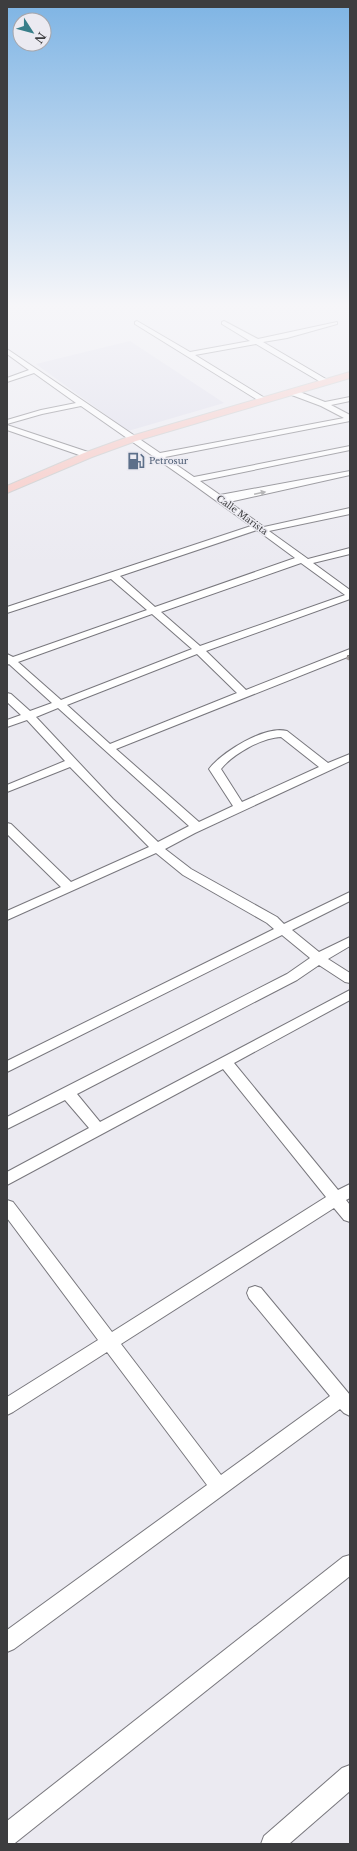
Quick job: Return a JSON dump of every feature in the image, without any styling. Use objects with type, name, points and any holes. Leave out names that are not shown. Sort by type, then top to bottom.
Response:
[{"type":"main road","points":[[7,490],[88,455],[132,439],[292,392]]},
{"type":"street","name":"Calle Marista","points":[[64,391],[220,499],[350,595]]},
{"type":"street","points":[[250,391],[264,400]]},
{"type":"street","points":[[292,392],[324,404],[350,419]]},
{"type":"street","points":[[324,404],[350,399]]},
{"type":"street","points":[[7,422],[41,412],[82,404]]},
{"type":"street","points":[[159,456],[350,419]]},
{"type":"street","points":[[7,427],[88,455]]},
{"type":"street","points":[[193,480],[349,448]]},
{"type":"street","points":[[220,499],[350,473]]},
{"type":"street","points":[[7,610],[261,529],[350,511]]},
{"type":"street","points":[[8,660],[304,560],[350,551]]},
{"type":"street","points":[[113,575],[199,650],[244,694]]},
{"type":"street","points":[[7,724],[199,650],[350,595]]},
{"type":"street","points":[[109,748],[350,652]]},
{"type":"street","points":[[8,660],[60,704],[197,827]]},
{"type":"street","points":[[7,696],[29,716],[109,801],[157,848],[187,872],[259,911],[318,959],[350,979]]},
{"type":"street","points":[[240,807],[215,769],[225,758],[262,738],[283,734],[326,767]]},
{"type":"street","points":[[7,916],[157,848],[197,827],[350,756]]},
{"type":"street","points":[[7,789],[72,762]]},
{"type":"street","points":[[7,827],[69,887]]},
{"type":"street","points":[[7,1067],[350,896]]},
{"type":"street","points":[[7,1124],[292,977],[318,959],[350,941]]},
{"type":"street","points":[[7,1179],[350,994]]},
{"type":"street","points":[[225,1061],[350,1216]]},
{"type":"street","points":[[67,1093],[98,1129]]},
{"type":"street","points":[[7,1406],[350,1190]]},
{"type":"street","points":[[7,1206],[219,1487]]},
{"type":"street","points":[[7,1642],[219,1487],[345,1403],[255,1293]]},
{"type":"street","points":[[7,1835],[350,1564]]},
{"type":"street","points":[[272,1844],[350,1776]]},
{"type":"shaded area","points":[[74,391],[206,391],[224,403],[128,431]]},
{"type":"place","name":"Petrosur","points":[[136,461]]}]
